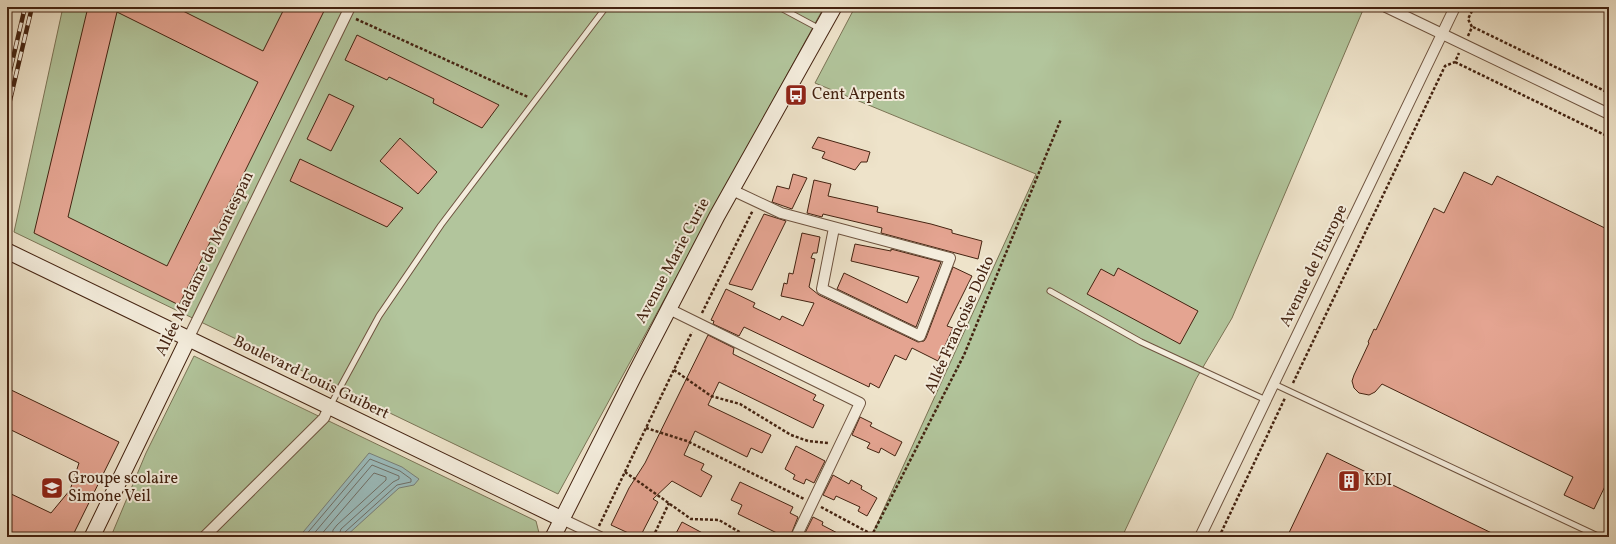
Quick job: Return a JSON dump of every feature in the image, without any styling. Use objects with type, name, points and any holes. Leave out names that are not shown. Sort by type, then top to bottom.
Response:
[{"type":"street","name":"Avenue Marie Curie","points":[[553,537],[669,308],[732,190],[834,7]]},
{"type":"street","points":[[1386,7],[1609,114]]},
{"type":"street","name":"Avenue de l'Europe","points":[[1200,537],[1455,7]]},
{"type":"street","name":"Allée Madame de Montespan","points":[[92,537],[348,11]]},
{"type":"street","points":[[732,190],[781,213],[950,258],[920,336],[822,289],[834,228]]},
{"type":"street","name":"Boulevard Louis Guibert","points":[[9,251],[597,536]]},
{"type":"street","points":[[669,308],[860,403],[796,537]]},
{"type":"street","points":[[204,537],[324,418],[329,407]]},
{"type":"lane","points":[[329,407],[379,316],[441,225],[606,7]]},
{"type":"lane","points":[[779,7],[821,30]]},
{"type":"lane","points":[[1050,291],[1141,342],[1266,400]]},
{"type":"lane","points":[[1274,384],[1600,537]]},
{"type":"lane","points":[[1607,537],[1609,532]]},
{"type":"path","points":[[1474,7],[1468,19],[1472,27],[1609,93]]},
{"type":"path","points":[[348,11],[536,100]]},
{"type":"path","points":[[1219,537],[1445,66],[1455,62],[1472,27]]},
{"type":"path","points":[[1455,62],[1609,137]]},
{"type":"path","name":"Allée Françoise Dolto","points":[[872,536],[964,355],[1061,119]]},
{"type":"path","points":[[597,536],[646,428],[757,203]]},
{"type":"path","points":[[674,370],[711,396],[740,404],[791,435],[808,441],[840,445]]},
{"type":"path","points":[[646,428],[687,441],[812,503],[872,536]]},
{"type":"path","points":[[625,472],[691,519],[719,520],[748,537]]},
{"type":"path","points":[[653,537],[669,503]]},
{"type":"green space","points":[[63,7],[824,7],[558,494],[14,232]]},
{"type":"green space","points":[[855,7],[1358,7],[1363,10],[1232,318],[1196,379],[1122,537],[871,537],[1036,174],[815,83]]},
{"type":"green space","points":[[194,356],[536,521],[540,537],[116,537],[112,534],[146,453]]},
{"type":"water","points":[[369,453],[402,467],[419,479],[414,485],[399,488],[345,537],[299,537]]},
{"type":"building","points":[[88,7],[175,7],[263,51],[285,7],[326,7],[179,305],[34,233]],"holes":[[[117,12],[258,82],[167,266],[68,217]]]},
{"type":"building","points":[[357,35],[499,105],[482,128],[433,103],[434,99],[389,77],[387,80],[345,60]]},
{"type":"building","points":[[329,94],[354,106],[331,151],[307,139]]},
{"type":"building","points":[[818,137],[870,152],[867,162],[861,162],[855,170],[822,158],[825,152],[812,148]]},
{"type":"building","points":[[400,138],[437,172],[418,194],[380,161]]},
{"type":"building","points":[[300,159],[403,208],[387,227],[290,181]]},
{"type":"building","points":[[1464,172],[1492,185],[1497,176],[1609,230],[1605,240],[1609,242],[1609,478],[1594,509],[1564,495],[1573,477],[1382,384],[1375,392],[1369,395],[1359,393],[1354,388],[1352,381],[1369,343],[1368,342],[1374,329],[1376,330],[1434,208],[1444,213]]},
{"type":"building","points":[[793,174],[807,178],[792,209],[772,202],[777,186],[789,189]]},
{"type":"building","points":[[814,180],[831,184],[828,196],[878,207],[877,212],[931,224],[952,230],[952,233],[982,241],[978,259],[881,233],[882,228],[823,214],[822,217],[807,213]]},
{"type":"building","points":[[764,214],[786,221],[752,290],[729,284]]},
{"type":"building","points":[[802,233],[820,237],[817,253],[813,253],[811,258],[815,259],[809,287],[819,295],[918,342],[924,341],[926,338],[953,267],[972,276],[947,326],[953,328],[938,361],[912,348],[906,360],[895,355],[879,388],[870,383],[869,387],[744,327],[739,336],[713,324],[714,321],[711,320],[726,289],[755,303],[753,307],[780,320],[782,316],[803,326],[814,303],[781,296],[784,283],[787,284],[789,273],[793,274]]},
{"type":"building","points":[[855,244],[891,251],[891,249],[941,262],[916,327],[837,289],[844,273],[907,303],[919,277],[851,261]]},
{"type":"building","points":[[1118,268],[1198,311],[1180,344],[1087,294],[1101,269],[1114,276]]},
{"type":"building","points":[[708,335],[734,348],[733,354],[816,395],[813,400],[824,405],[813,428],[719,382],[708,405],[771,435],[762,453],[751,448],[747,457],[695,431],[684,455],[704,464],[701,470],[712,476],[701,497],[672,481],[653,499],[658,502],[640,537],[637,537],[611,525],[629,488],[645,463]]},
{"type":"building","name":"Groupe scolaire Simone Veil","points":[[7,388],[119,442],[72,537],[7,537],[7,492],[51,513],[70,490],[79,463],[7,428]]},
{"type":"building","points":[[860,417],[872,423],[870,426],[902,442],[895,456],[881,448],[879,453],[867,448],[870,443],[852,435]]},
{"type":"building","points":[[796,446],[825,461],[814,483],[806,479],[804,484],[793,479],[795,475],[785,469]]},
{"type":"building","name":"KDI","points":[[1327,453],[1442,509],[1500,537],[1287,537]]},
{"type":"building","points":[[833,475],[849,484],[851,480],[862,486],[861,489],[877,498],[867,516],[858,511],[860,507],[836,496],[834,500],[823,495]]},
{"type":"building","points":[[740,482],[793,507],[790,513],[798,517],[790,537],[778,537],[779,534],[738,514],[742,505],[731,500]]},
{"type":"building","points":[[813,517],[823,522],[822,525],[845,537],[809,537],[804,535]]},
{"type":"building","points":[[682,522],[710,537],[674,537]]},
{"type":"railway","points":[[7,84],[25,7]]},
{"type":"railway","points":[[7,113],[32,7]]},
{"type":"place","name":"Cent Arpents","points":[[796,95]]},
{"type":"place","name":"KDI","points":[[1349,481]]},
{"type":"place","name":"Groupe scolaire Simone Veil","points":[[52,488]]}]
